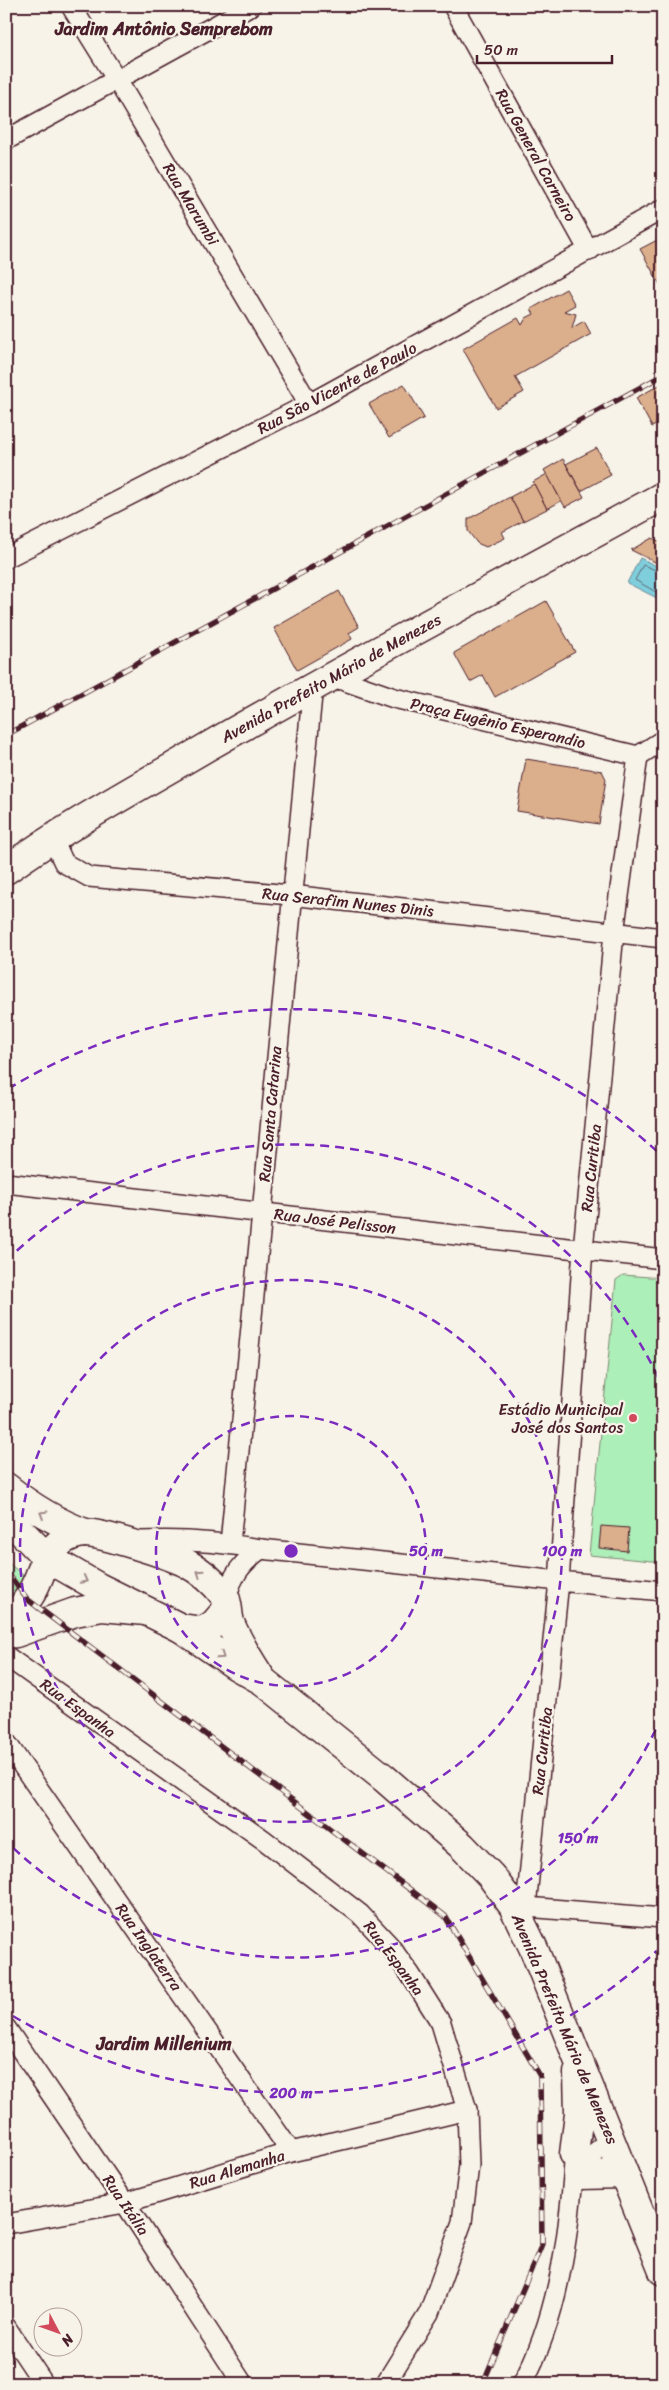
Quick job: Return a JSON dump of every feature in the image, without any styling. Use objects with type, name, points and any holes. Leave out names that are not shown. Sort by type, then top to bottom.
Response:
[{"type":"main road","name":"Avenida Prefeito Mário de Menezes","points":[[6,870],[52,837],[322,680],[481,596],[663,496]]},
{"type":"main road","points":[[6,1487],[30,1506],[60,1524],[86,1533]]},
{"type":"main road","points":[[6,1516],[46,1557]]},
{"type":"main road","name":"Avenida Prefeito Mário de Menezes","points":[[86,1533],[125,1542],[186,1563],[212,1580],[226,1604],[245,1653],[264,1681]]},
{"type":"main road","points":[[6,1621],[27,1599],[40,1577],[46,1557],[58,1543],[69,1537],[86,1533]]},
{"type":"main road","name":"Avenida Prefeito Mário de Menezes","points":[[46,1557],[98,1587],[181,1628],[234,1665],[264,1681],[384,1778],[462,1846],[520,1906],[533,1947],[624,2174],[660,2257]]},
{"type":"main road","points":[[181,1628],[203,1630],[214,1624],[226,1604]]},
{"type":"main road","points":[[6,1634],[16,1633],[74,1612],[102,1607],[149,1611]]},
{"type":"main road","points":[[578,2059],[579,2113],[575,2172],[624,2174]]},
{"type":"street","name":"Rua Marumbi","points":[[71,6],[117,80],[309,404]]},
{"type":"street","points":[[6,140],[250,6]]},
{"type":"street","name":"Rua General Carneiro","points":[[453,6],[590,251]]},
{"type":"street","name":"Rua São Vicente de Paulo","points":[[8,554],[309,404],[590,251],[663,209]]},
{"type":"street","name":"Praça Eugênio Esperandio","points":[[322,680],[638,756]]},
{"type":"street","name":"Rua Santa Catarina","points":[[230,1544],[291,895],[322,680]]},
{"type":"street","points":[[638,756],[663,740]]},
{"type":"street","name":"Rua Curitiba","points":[[520,1906],[559,1582],[583,1249],[614,934],[638,756]]},
{"type":"street","name":"Rua Serafim Nunes Dinis","points":[[52,837],[64,863],[89,877],[291,895],[614,934],[663,938]]},
{"type":"street","name":"Rua José Pelisson","points":[[6,1183],[663,1259]]},
{"type":"street","points":[[125,1542],[172,1539],[230,1544],[559,1582],[663,1591]]},
{"type":"street","points":[[226,1604],[230,1582],[248,1557],[261,1549]]},
{"type":"street","name":"Rua Espanha","points":[[6,1656],[264,1840],[365,1919],[389,1945],[441,2023],[467,2110],[469,2165],[462,2222],[429,2313],[384,2384]]},
{"type":"street","name":"Rua Inglaterra","points":[[6,1742],[292,2152]]},
{"type":"street","points":[[520,1906],[663,1918]]},
{"type":"street","name":"Rua Itália","points":[[6,2028],[125,2203],[243,2384]]},
{"type":"street","name":"Rua Alemanha","points":[[6,2224],[125,2203],[292,2152],[467,2110]]},
{"type":"street","points":[[522,2384],[529,2372],[556,2297],[575,2172],[596,2152],[607,2129]]},
{"type":"street","points":[[6,2327],[44,2384]]},
{"type":"green space","name":"Estádio Municipal José dos Santos","points":[[623,1275],[663,1278],[663,1562],[589,1555],[616,1280]]},
{"type":"green space","points":[[6,1561],[36,1586],[6,1600]]},
{"type":"water","points":[[640,558],[663,569],[663,601],[627,583]]},
{"type":"building","points":[[663,237],[663,290],[640,249]]},
{"type":"building","points":[[566,289],[575,305],[564,311],[576,314],[572,328],[584,321],[591,334],[515,377],[524,392],[496,408],[463,349],[518,318],[522,325],[526,318],[534,314],[531,309]]},
{"type":"building","points":[[663,383],[663,421],[652,427],[636,398]]},
{"type":"building","points":[[404,384],[424,418],[389,438],[369,404]]},
{"type":"building","points":[[597,448],[611,475],[581,491],[566,464]]},
{"type":"building","points":[[563,459],[584,497],[565,507],[544,470]]},
{"type":"building","points":[[547,474],[561,501],[547,509],[533,482]]},
{"type":"building","points":[[534,484],[547,509],[523,521],[510,497]]},
{"type":"building","points":[[510,497],[523,521],[502,532],[505,538],[486,547],[477,543],[468,531],[468,519]]},
{"type":"building","points":[[652,538],[663,543],[663,566],[631,550]]},
{"type":"building","points":[[339,591],[359,627],[349,633],[352,639],[297,670],[274,628]]},
{"type":"building","points":[[546,601],[575,652],[495,697],[483,675],[470,682],[454,653]]},
{"type":"building","points":[[526,759],[602,771],[606,779],[599,824],[517,811]]},
{"type":"building","points":[[601,1526],[629,1528],[627,1551],[599,1548]]},
{"type":"railway","points":[[6,735],[663,375]]},
{"type":"railway","points":[[6,1571],[27,1599],[445,1916],[540,2076],[542,2244],[481,2384]]},
{"type":"place","name":"Estádio Municipal José dos Santos","points":[[633,1418]]},
{"type":"district","name":"Jardim Antônio Semprebom","points":[[164,29]]},
{"type":"district","name":"Jardim Millenium","points":[[164,2044]]}]
